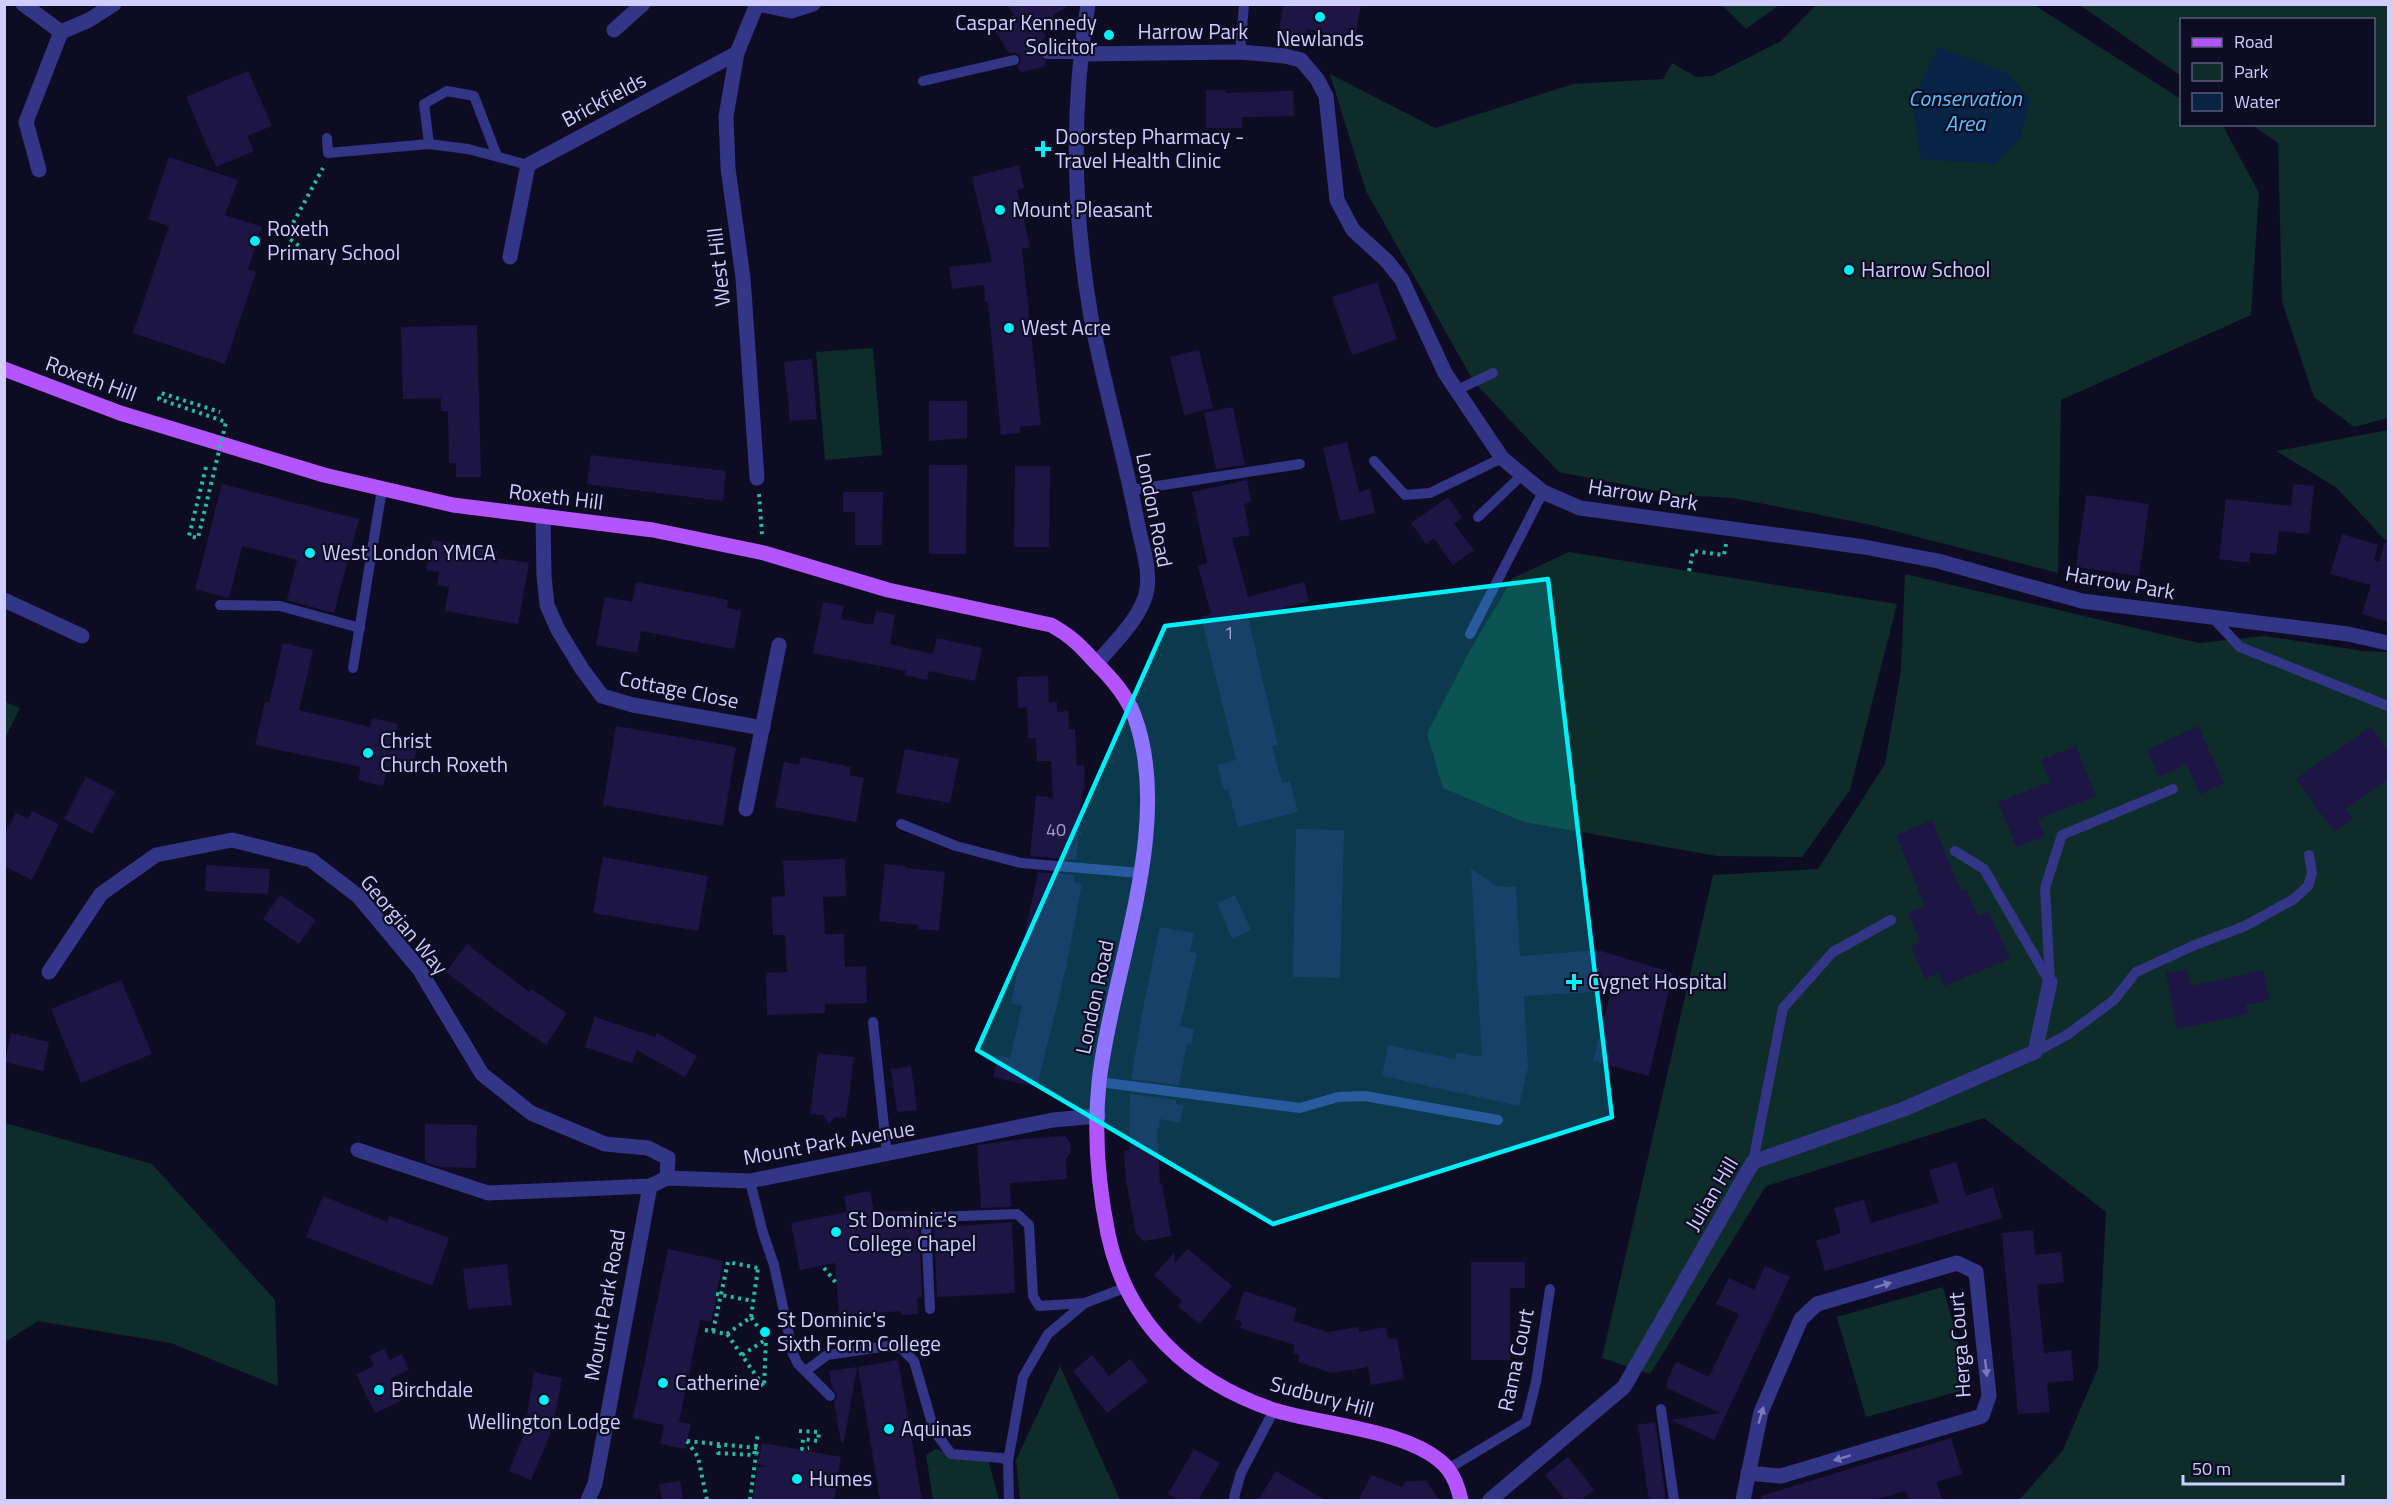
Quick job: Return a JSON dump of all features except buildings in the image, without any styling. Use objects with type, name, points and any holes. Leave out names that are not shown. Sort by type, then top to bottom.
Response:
[{"type":"main road","name":"Roxeth Hill","points":[[4,369],[120,413],[324,475],[453,505],[653,530],[764,554],[888,590],[1051,625],[1071,636],[1097,663]]},
{"type":"main road","name":"London Road","points":[[1097,663],[1116,683],[1133,712],[1142,741],[1147,810],[1140,873],[1099,1082],[1099,1173]]},
{"type":"main road","name":"Sudbury Hill","points":[[1099,1173],[1109,1236],[1127,1287],[1141,1317],[1173,1353],[1211,1381],[1274,1410],[1385,1436],[1424,1450],[1448,1469],[1461,1500]]},
{"type":"street","points":[[23,4],[61,32]]},
{"type":"street","points":[[39,171],[26,122],[61,32],[88,20],[114,4]]},
{"type":"street","points":[[614,30],[643,4]]},
{"type":"street","points":[[737,53],[757,4],[791,11],[813,4]]},
{"type":"street","name":"London Road","points":[[1088,4],[1080,54],[1075,138],[1080,226],[1091,317],[1131,490],[1145,560],[1147,589],[1134,619],[1097,663]]},
{"type":"street","name":"Harrow Park","points":[[1080,54],[1240,52],[1286,56],[1301,60],[1317,79],[1326,96],[1337,200],[1353,230],[1387,261],[1402,280],[1445,373],[1502,458],[1543,492],[1580,508],[1864,547],[1938,561],[2082,601],[2348,634],[2388,643]]},
{"type":"street","name":"Brickfields","points":[[528,165],[737,53]]},
{"type":"street","name":"West Hill","points":[[737,53],[726,116],[728,168],[743,278],[757,478]]},
{"type":"street","points":[[510,257],[528,165]]},
{"type":"street","name":"Cottage Close","points":[[543,516],[547,605],[563,638],[602,696],[633,705],[763,728]]},
{"type":"street","points":[[4,600],[82,636]]},
{"type":"street","name":"Cottage Close","points":[[746,809],[779,645]]},
{"type":"street","name":"Georgian Way","points":[[49,972],[101,894],[156,855],[232,840],[310,860],[358,896],[419,969],[482,1074],[531,1113],[605,1144],[648,1148],[668,1158],[667,1178]]},
{"type":"street","points":[[2035,1052],[2050,982]]},
{"type":"street","name":"Julian Hill","points":[[1490,1500],[1624,1388],[1753,1162],[1904,1109],[2035,1052]]},
{"type":"street","name":"Mount Park Avenue","points":[[358,1150],[488,1193],[650,1186],[667,1178],[750,1181],[1053,1120],[1098,1116]]},
{"type":"street","name":"Mount Park Road","points":[[588,1500],[595,1484],[650,1186]]},
{"type":"street","name":"Herga Court","points":[[1743,1500],[1748,1473],[1761,1412],[1801,1319],[1817,1304],[1957,1263],[1976,1272],[1989,1396],[1982,1416],[1782,1476],[1748,1473]]},
{"type":"lane","points":[[1240,52],[1244,4]]},
{"type":"lane","points":[[1047,54],[1080,54]]},
{"type":"lane","points":[[923,81],[1014,60]]},
{"type":"lane","points":[[429,144],[424,104],[447,91],[474,96],[497,156]]},
{"type":"lane","points":[[327,138],[328,153],[429,144],[468,149],[528,165]]},
{"type":"lane","points":[[1456,390],[1493,373]]},
{"type":"lane","points":[[1374,460],[1406,495],[1430,493],[1502,458]]},
{"type":"lane","points":[[1131,490],[1300,464]]},
{"type":"lane","points":[[1478,517],[1521,476]]},
{"type":"lane","points":[[353,668],[382,489]]},
{"type":"lane","points":[[1470,634],[1543,492]]},
{"type":"lane","points":[[220,605],[280,606],[360,627]]},
{"type":"lane","points":[[2214,619],[2240,647],[2388,706]]},
{"type":"lane","points":[[2050,982],[2045,888],[2062,835],[2173,789]]},
{"type":"lane","points":[[901,824],[940,841],[1021,863],[1140,873]]},
{"type":"lane","points":[[1955,851],[1984,869],[2050,982]]},
{"type":"lane","points":[[2035,1052],[2067,1035],[2114,1000],[2136,972],[2195,945],[2245,927],[2294,899],[2308,886],[2312,873],[2309,855]]},
{"type":"lane","points":[[1753,1162],[1783,1008],[1833,952],[1891,920]]},
{"type":"lane","points":[[873,1022],[887,1155]]},
{"type":"lane","points":[[1099,1082],[1300,1108],[1338,1097],[1365,1096],[1498,1120]]},
{"type":"lane","points":[[750,1181],[774,1265],[788,1339],[798,1364],[830,1396]]},
{"type":"lane","points":[[930,1310],[926,1224],[934,1217],[1017,1214],[1029,1225],[1033,1296],[1039,1306],[1085,1303],[1127,1287]]},
{"type":"lane","name":"Rama Court","points":[[1448,1469],[1526,1422],[1536,1382],[1550,1289]]},
{"type":"lane","points":[[1009,1500],[1008,1461],[1023,1377],[1048,1334],[1085,1303]]},
{"type":"lane","points":[[806,1371],[827,1355],[888,1346],[901,1348],[914,1361],[934,1430],[951,1454],[1002,1458],[1008,1461]]},
{"type":"lane","points":[[1661,1409],[1674,1500]]},
{"type":"lane","points":[[1235,1500],[1241,1473],[1274,1410]]},
{"type":"path","points":[[286,236],[323,167]]},
{"type":"path","points":[[270,230],[286,236],[310,254]]},
{"type":"path","points":[[206,467],[189,536],[198,538],[226,422],[159,399],[161,393],[220,412]]},
{"type":"path","points":[[757,478],[764,554]]},
{"type":"path","points":[[1689,571],[1693,551],[1724,555],[1728,529]]},
{"type":"path","points":[[705,1330],[727,1334],[764,1388],[765,1339],[751,1317],[763,1233]]},
{"type":"path","points":[[713,1331],[719,1294],[728,1262],[758,1268]]},
{"type":"path","points":[[824,1268],[837,1284]]},
{"type":"path","points":[[719,1294],[753,1301]]},
{"type":"path","points":[[727,1334],[751,1317]]},
{"type":"path","points":[[742,1355],[765,1339]]},
{"type":"path","points":[[799,1431],[819,1432],[818,1441],[803,1439],[802,1449],[808,1448]]},
{"type":"path","points":[[719,1445],[718,1453],[754,1455],[758,1434]]},
{"type":"path","points":[[707,1500],[698,1457],[687,1441],[758,1448],[750,1500]]},
{"type":"highlighted area","points":[[1548,579],[1612,1117],[1273,1224],[977,1050],[1165,626]]},
{"type":"green space","points":[[1722,5],[1779,5],[1746,29]]},
{"type":"green space","name":"Harrow School","points":[[1816,5],[2034,5],[2180,98],[2180,126],[2223,126],[2259,193],[2251,315],[2061,400],[2058,573],[1867,524],[1733,498],[1678,495],[1559,472],[1474,382],[1366,191],[1330,74],[1435,128],[1573,84],[1663,79],[1672,63],[1696,77],[1712,76],[1781,41]]},
{"type":"green space","points":[[2080,5],[2388,5],[2388,418],[2354,427],[2314,397],[2282,301],[2278,143],[2253,126],[2375,126],[2375,18],[2180,18],[2180,75]]},
{"type":"green space","points":[[873,348],[882,455],[825,460],[816,352]]},
{"type":"green space","points":[[2388,430],[2388,541],[2337,488],[2276,451]]},
{"type":"green space","points":[[1569,552],[1897,604],[1850,790],[1802,857],[1717,856],[1524,822],[1443,788],[1427,734],[1469,652],[1513,578]]},
{"type":"green space","points":[[1905,574],[2199,643],[2264,636],[2364,651],[2388,652],[2388,1500],[2019,1500],[2063,1450],[2098,1368],[2106,1212],[1984,1118],[1766,1186],[1650,1374],[1602,1358],[1713,875],[1818,869],[1885,764],[1901,670]]},
{"type":"green space","points":[[5,702],[20,708],[5,738]]},
{"type":"green space","points":[[5,1123],[152,1164],[275,1300],[278,1386],[171,1343],[38,1321],[5,1342]]},
{"type":"green space","points":[[1943,1287],[1971,1388],[1866,1417],[1837,1317]]},
{"type":"green space","points":[[1060,1366],[1120,1500],[1020,1500],[1016,1460]]},
{"type":"green space","points":[[936,1449],[951,1454],[987,1456],[999,1500],[933,1500],[926,1455]]},
{"type":"water","name":"Conservation Area","points":[[1938,47],[2007,73],[2030,99],[2020,140],[1995,164],[1921,159],[1912,101]]},
{"type":"place","name":"Newlands","points":[[1320,17]]},
{"type":"place","name":"Caspar Kennedy Solicitor","points":[[1109,35]]},
{"type":"place","name":"Doorstep Pharmacy - Travel Health Clinic","points":[[1043,149]]},
{"type":"place","name":"Mount Pleasant","points":[[1000,210]]},
{"type":"place","name":"Roxeth Primary School","points":[[255,241]]},
{"type":"place","name":"Harrow School","points":[[1849,270]]},
{"type":"place","name":"West Acre","points":[[1009,328]]},
{"type":"place","name":"West London YMCA","points":[[310,553]]},
{"type":"place","name":"Christ Church Roxeth","points":[[368,753]]},
{"type":"place","name":"Cygnet Hospital","points":[[1574,982]]},
{"type":"place","name":"St Dominic's College Chapel","points":[[836,1232]]},
{"type":"place","name":"St Dominic's Sixth Form College","points":[[765,1332]]},
{"type":"place","name":"Catherine","points":[[663,1383]]},
{"type":"place","name":"Birchdale","points":[[379,1390]]},
{"type":"place","name":"Wellington Lodge","points":[[544,1400]]},
{"type":"place","name":"Aquinas","points":[[889,1429]]},
{"type":"place","name":"Humes","points":[[797,1479]]}]
